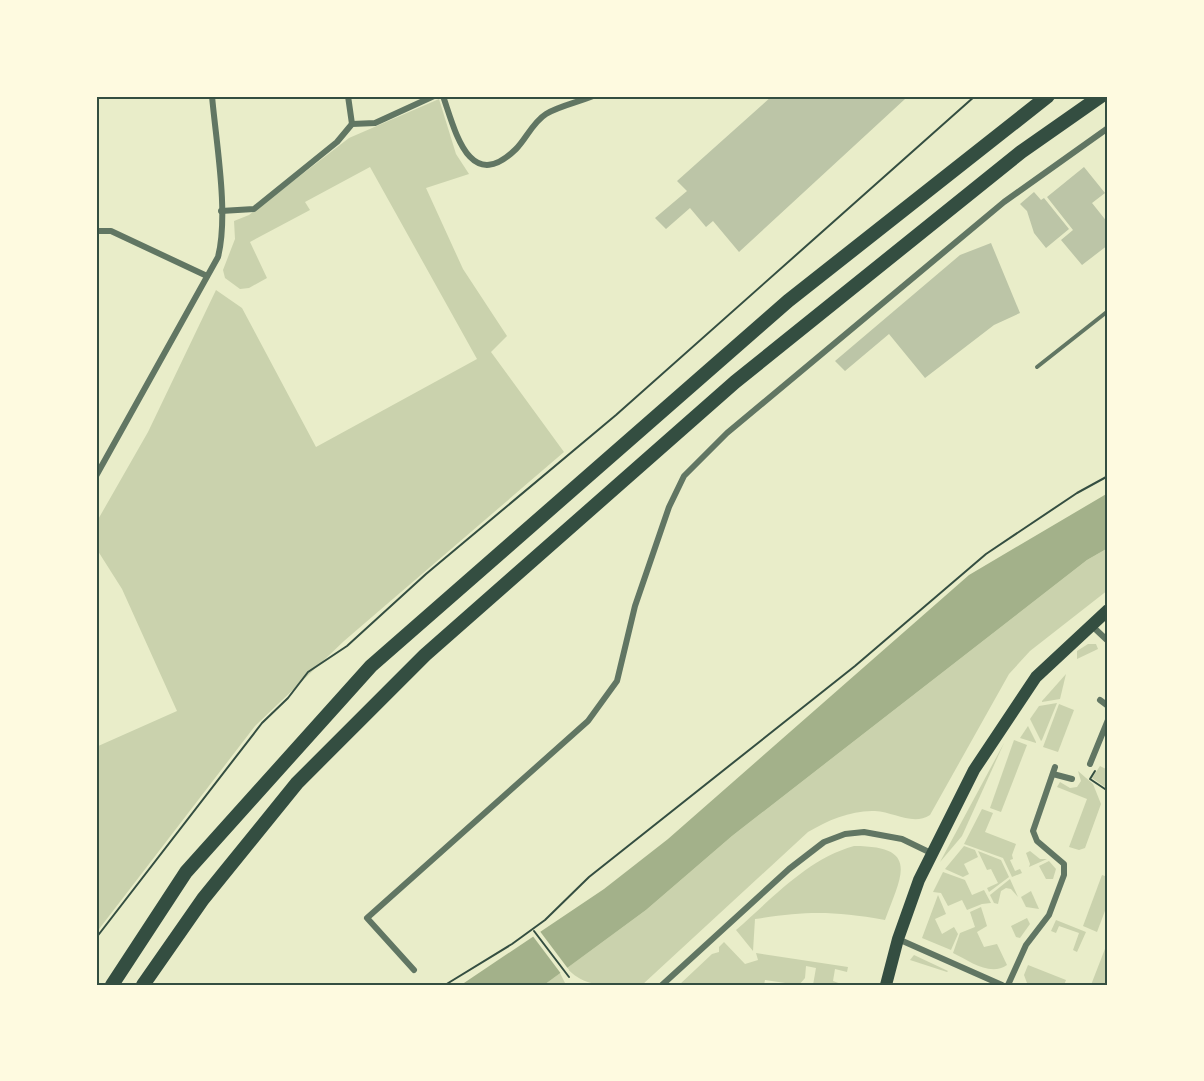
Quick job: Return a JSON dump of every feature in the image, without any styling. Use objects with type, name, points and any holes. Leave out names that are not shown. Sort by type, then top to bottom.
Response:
[{"type":"highway","points":[[111,985],[186,872],[371,666],[788,301],[1048,96]]},
{"type":"highway","points":[[1011,127],[1055,96]]},
{"type":"highway","points":[[143,985],[203,899],[297,783],[425,655],[735,382],[1021,152],[1101,96]]},
{"type":"highway","points":[[1021,152],[1108,99]]},
{"type":"main road","points":[[886,985],[898,939],[931,853],[974,770],[1036,677],[1108,610]]},
{"type":"street","points":[[96,476],[218,257],[221,244],[221,211],[212,96]]},
{"type":"street","points":[[348,96],[352,124]]},
{"type":"street","points":[[221,211],[254,209],[337,142],[352,124],[375,123],[434,96]]},
{"type":"street","points":[[443,96],[465,155],[475,163],[488,165],[503,159],[516,149],[545,114],[593,96]]},
{"type":"street","points":[[414,970],[367,918],[588,721],[617,681],[635,606],[669,507],[684,476],[727,433],[1004,202],[1108,128]]},
{"type":"street","points":[[96,231],[111,231],[207,276]]},
{"type":"street","points":[[1091,625],[1108,641]]},
{"type":"street","points":[[1100,700],[1108,706]]},
{"type":"street","points":[[1091,761],[1108,716]]},
{"type":"street","points":[[1008,985],[1027,944],[1047,920],[1064,874],[1064,864],[1037,841],[1033,831],[1054,770],[1072,779]]},
{"type":"street","points":[[662,985],[789,869],[824,842],[845,834],[864,832],[902,839],[931,853]]},
{"type":"street","points":[[898,939],[1002,985]]},
{"type":"street","points":[[982,985],[985,978]]},
{"type":"lane","points":[[1037,367],[1108,311]]},
{"type":"path","points":[[96,938],[255,732],[288,698],[308,672],[347,646],[426,574],[616,415],[975,96]]},
{"type":"path","points":[[445,985],[512,945],[545,920],[589,877],[855,666],[986,554],[1077,493],[1108,476]]},
{"type":"path","points":[[1091,761],[1100,764],[1090,779],[1108,791]]},
{"type":"path","points":[[534,931],[568,977]]},
{"type":"shaded area","points":[[439,99],[456,154],[469,174],[426,188],[463,269],[507,336],[491,352],[564,452],[344,641],[255,726],[96,933],[96,747],[177,711],[122,589],[96,548],[96,523],[148,432],[216,290],[242,308],[316,447],[477,359],[370,167],[305,202],[310,210],[250,242],[267,278],[249,288],[240,289],[225,278],[223,270],[235,239],[234,221],[249,215],[349,138]]},
{"type":"shaded area","points":[[1108,493],[1108,548],[1087,560],[732,836],[646,910],[544,985],[461,985],[604,889],[668,839],[969,575]]},
{"type":"shaded area","points":[[1108,548],[1108,590],[1030,651],[1009,674],[930,815],[910,819],[875,811],[858,812],[832,820],[808,832],[642,985],[592,983],[574,975],[567,968],[646,910],[732,836],[1087,560]]},
{"type":"shaded area","points":[[1088,644],[1096,644],[1098,649],[1077,659],[1077,651]]},
{"type":"shaded area","points":[[1066,674],[1060,699],[1042,702],[1042,701]]},
{"type":"shaded area","points":[[1057,703],[1041,741],[1030,719],[1039,706]]},
{"type":"shaded area","points":[[1059,704],[1074,710],[1058,752],[1043,747]]},
{"type":"shaded area","points":[[1028,726],[1036,742],[1036,743],[1020,738]]},
{"type":"shaded area","points":[[1014,740],[1027,745],[1001,812],[990,808]]},
{"type":"shaded area","points":[[1004,743],[962,836],[940,862]]},
{"type":"shaded area","points":[[1100,766],[1106,769],[1105,780],[1108,781],[1108,789],[1092,778]]},
{"type":"shaded area","points":[[1078,771],[1093,784],[1101,804],[1085,848],[1079,850],[1069,847],[1087,799],[1057,787],[1060,782],[1070,788],[1077,787],[1081,781]]},
{"type":"shaded area","points":[[982,809],[993,813],[985,832],[1016,844],[1013,859],[1010,860],[1015,871],[1020,869],[1022,873],[1012,877],[1003,858],[964,844]]},
{"type":"shaded area","points":[[854,846],[875,847],[889,851],[897,858],[901,866],[900,877],[885,920],[820,913],[755,919],[753,951],[736,930],[806,870],[837,852]]},
{"type":"shaded area","points":[[964,846],[975,850],[978,857],[964,864],[969,874],[963,877],[945,869]]},
{"type":"shaded area","points":[[978,851],[1001,860],[1009,877],[989,892],[987,888],[998,883],[991,869],[987,870]]},
{"type":"shaded area","points":[[1030,851],[1040,859],[1047,859],[1029,867],[1026,853]]},
{"type":"shaded area","points":[[1049,861],[1056,869],[1053,879],[1046,879],[1039,866]]},
{"type":"shaded area","points":[[943,872],[965,880],[972,895],[984,890],[991,903],[967,910],[962,900],[948,906],[941,893],[933,892]]},
{"type":"shaded area","points":[[1102,875],[1108,877],[1108,903],[1097,932],[1083,926]]},
{"type":"shaded area","points":[[1010,879],[1018,897],[1011,889],[1006,888],[1001,891],[998,904],[994,903],[990,895]]},
{"type":"shaded area","points":[[1031,891],[1039,909],[1026,907],[1021,897]]},
{"type":"shaded area","points":[[938,895],[946,914],[935,919],[942,934],[954,927],[958,934],[951,950],[922,938]]},
{"type":"shaded area","points":[[981,907],[987,926],[977,932],[984,947],[997,944],[1007,965],[1000,968],[987,969],[953,953],[960,933],[975,927],[970,912]]},
{"type":"shaded area","points":[[1027,918],[1030,924],[1020,938],[1016,937],[1011,926]]},
{"type":"shaded area","points":[[1056,920],[1086,932],[1077,952],[1073,950],[1079,933],[1059,926],[1056,933],[1051,931]]},
{"type":"shaded area","points":[[1108,941],[1108,985],[1091,985]]},
{"type":"shaded area","points":[[724,942],[745,964],[758,960],[756,953],[848,967],[847,972],[835,969],[833,981],[844,985],[813,985],[816,968],[806,966],[805,978],[799,985],[765,980],[764,985],[679,985],[712,954],[719,952],[719,947]]},
{"type":"shaded area","points":[[914,955],[948,971],[910,960]]},
{"type":"shaded area","points":[[1028,965],[1066,980],[1064,985],[1027,983],[1024,975]]},
{"type":"shaded area","points":[[560,973],[566,985],[544,985]]},
{"type":"pier","points":[[539,930],[569,970],[562,975],[532,935]]},
{"type":"building","points":[[772,96],[902,96],[905,99],[739,252],[713,221],[706,227],[690,208],[666,229],[655,218],[687,191],[677,181]]},
{"type":"building","points":[[1084,167],[1105,193],[1092,203],[1108,223],[1108,245],[1082,265],[1061,240],[1073,230],[1047,197]]},
{"type":"building","points":[[1034,192],[1041,200],[1044,198],[1069,229],[1046,248],[1034,233],[1027,211],[1020,204]]},
{"type":"building","points":[[991,243],[1020,313],[994,325],[925,378],[889,334],[845,371],[835,361],[960,255]]}]
